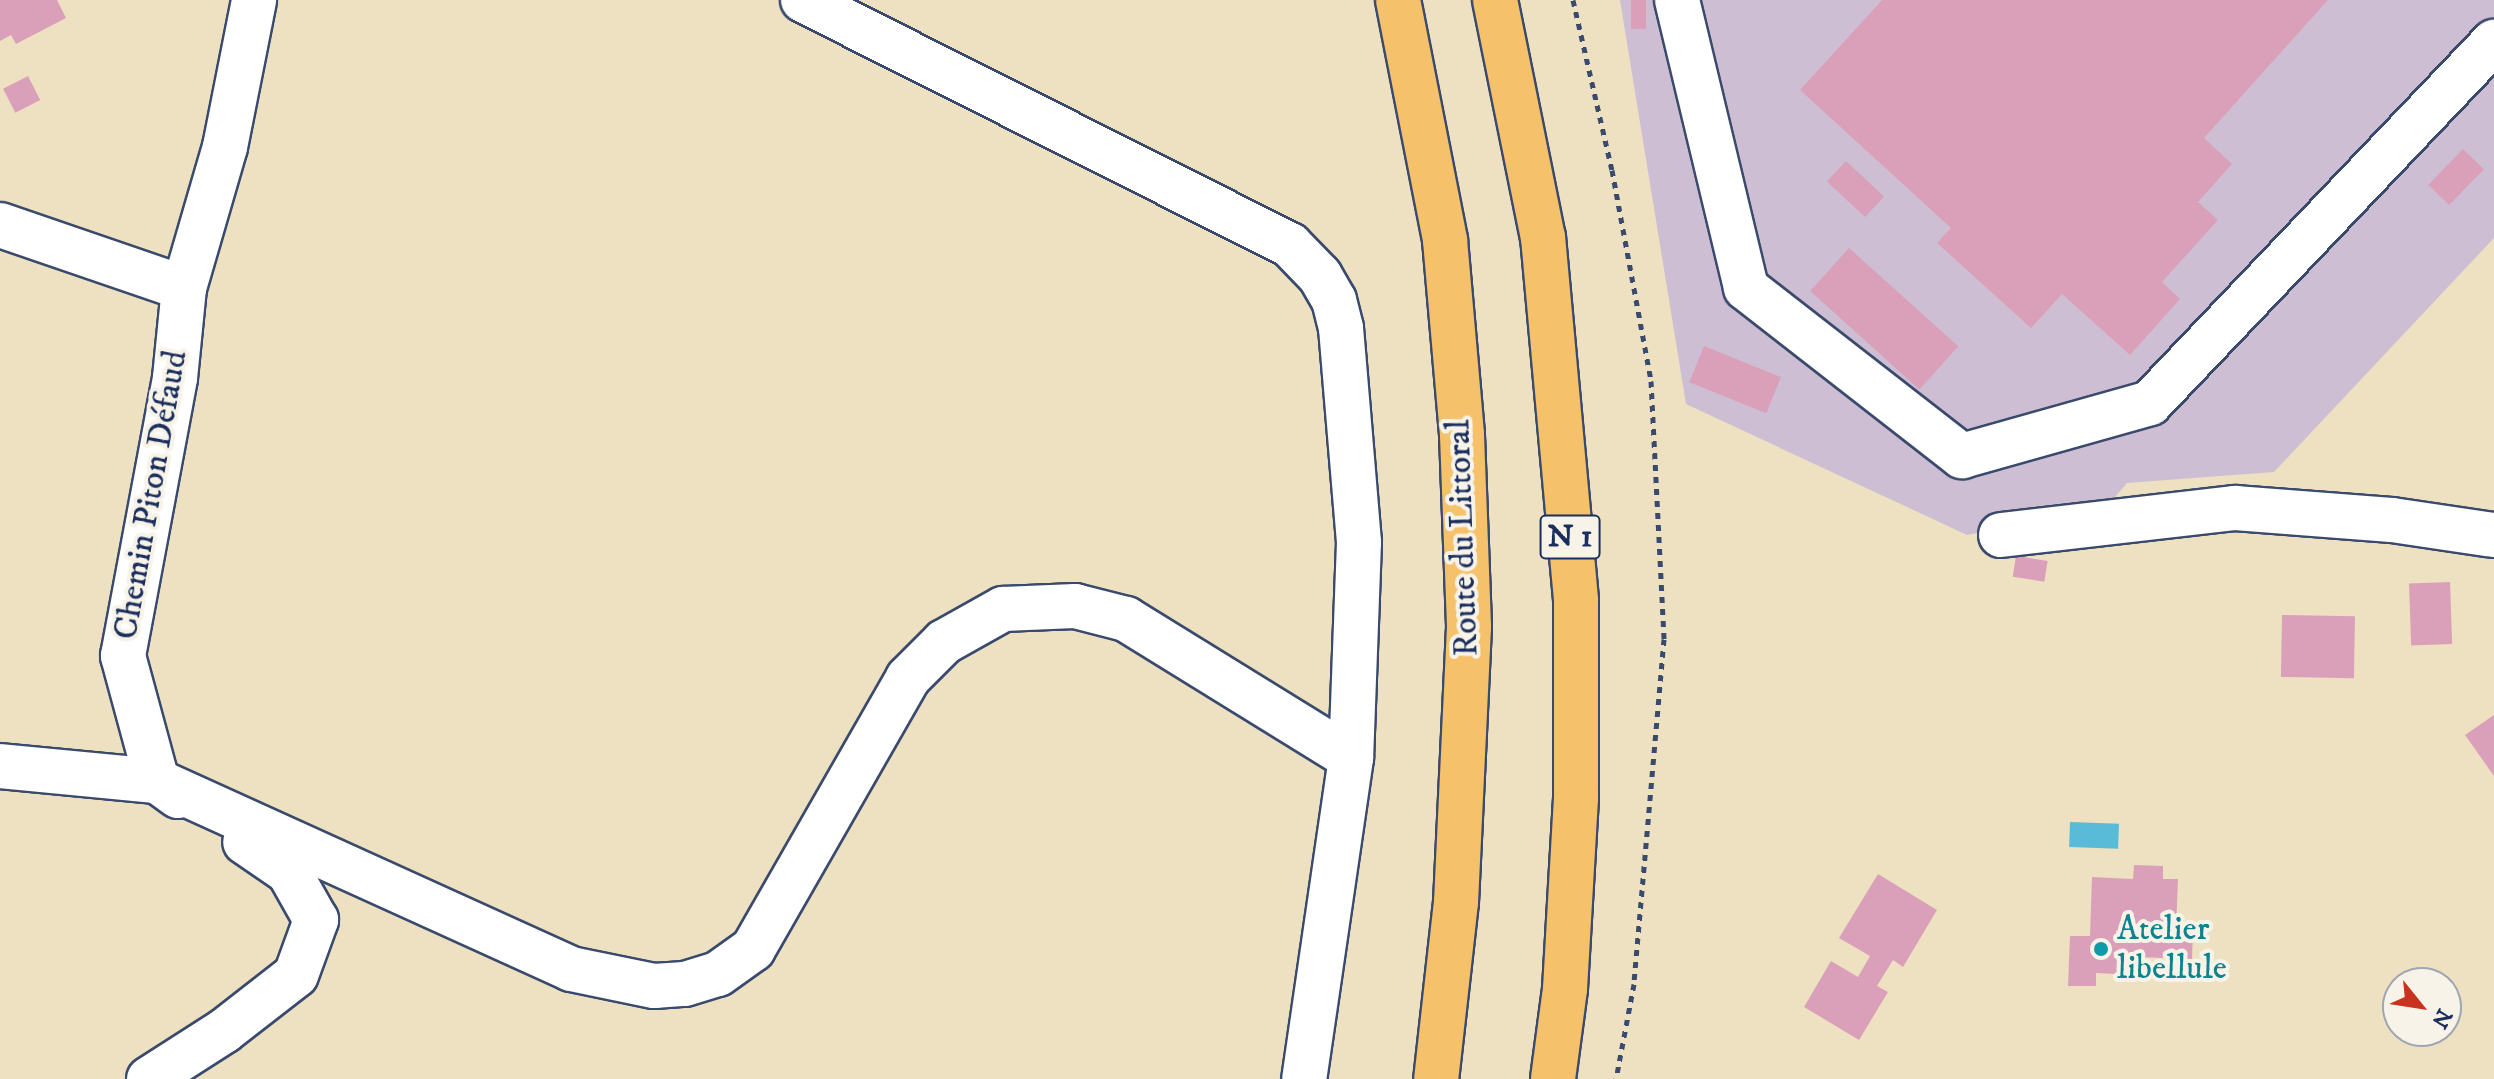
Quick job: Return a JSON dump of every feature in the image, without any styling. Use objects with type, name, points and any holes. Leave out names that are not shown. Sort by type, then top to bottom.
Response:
[{"type":"highway","name":"Route du Littoral","points":[[1398,0],[1445,240],[1462,435],[1469,627],[1456,902],[1436,1079]]},
{"type":"highway","name":"N 1","points":[[1495,0],[1543,237],[1576,601],[1576,798],[1565,989],[1553,1079]]},
{"type":"street","name":"Chemin Piton Défaud","points":[[157,781],[123,656],[175,378],[184,288],[225,147],[254,0]]},
{"type":"street","points":[[803,0],[1290,245],[1320,276],[1334,300],[1341,328],[1359,542],[1351,758],[1304,1079]]},
{"type":"street","points":[[1689,7],[1746,288],[1962,456],[2150,403],[2488,60]]},
{"type":"street","points":[[0,225],[184,288]]},
{"type":"street","points":[[2001,535],[2235,508],[2392,520],[2494,535]]},
{"type":"street","points":[[0,766],[157,781],[571,969],[654,986],[685,984],[718,974],[753,949],[908,678],[944,642],[1003,609],[1075,606],[1126,619],[1351,758]]},
{"type":"street","points":[[149,1079],[224,1031],[296,975],[316,920],[289,872],[157,781]]},
{"type":"path","points":[[1573,0],[1612,170],[1651,381],[1664,639],[1634,984],[1616,1079]]},
{"type":"shaded area","points":[[1620,0],[2494,0],[2494,238],[2274,472],[2127,483],[2107,506],[1967,535],[1686,404]]},
{"type":"water","points":[[2070,822],[2119,824],[2118,849],[2069,847]]},
{"type":"building","points":[[0,0],[57,0],[66,18],[16,44],[11,35],[0,41]]},
{"type":"building","points":[[1631,0],[1646,0],[1646,29],[1631,29]]},
{"type":"building","points":[[1882,0],[2328,0],[2204,138],[2232,164],[2198,202],[2218,220],[2162,282],[2180,299],[2130,355],[2062,294],[2031,328],[1937,243],[1951,228],[1800,90]]},
{"type":"building","points":[[28,76],[40,100],[15,113],[3,89]]},
{"type":"building","points":[[2463,149],[2484,169],[2449,205],[2428,185]]},
{"type":"building","points":[[1846,161],[1884,196],[1865,217],[1827,181]]},
{"type":"building","points":[[1849,248],[1958,346],[1919,389],[1810,291]]},
{"type":"building","points":[[1704,346],[1781,377],[1766,413],[1689,382]]},
{"type":"building","points":[[2016,556],[2048,561],[2044,582],[2013,577]]},
{"type":"building","points":[[2450,582],[2452,644],[2411,645],[2409,583]]},
{"type":"building","points":[[2282,615],[2355,616],[2354,678],[2281,677]]},
{"type":"building","points":[[2494,715],[2494,776],[2465,735]]},
{"type":"building","points":[[2134,865],[2163,866],[2163,879],[2178,879],[2176,930],[2193,930],[2192,959],[2136,957],[2135,975],[2096,973],[2096,986],[2068,986],[2070,936],[2090,936],[2092,877],[2133,879]]},
{"type":"building","points":[[1878,874],[1937,910],[1903,967],[1893,960],[1877,986],[1888,992],[1859,1040],[1804,1007],[1831,961],[1858,977],[1870,956],[1839,938]]},
{"type":"place","name":"Atelier libellule","points":[[2101,949]]}]
